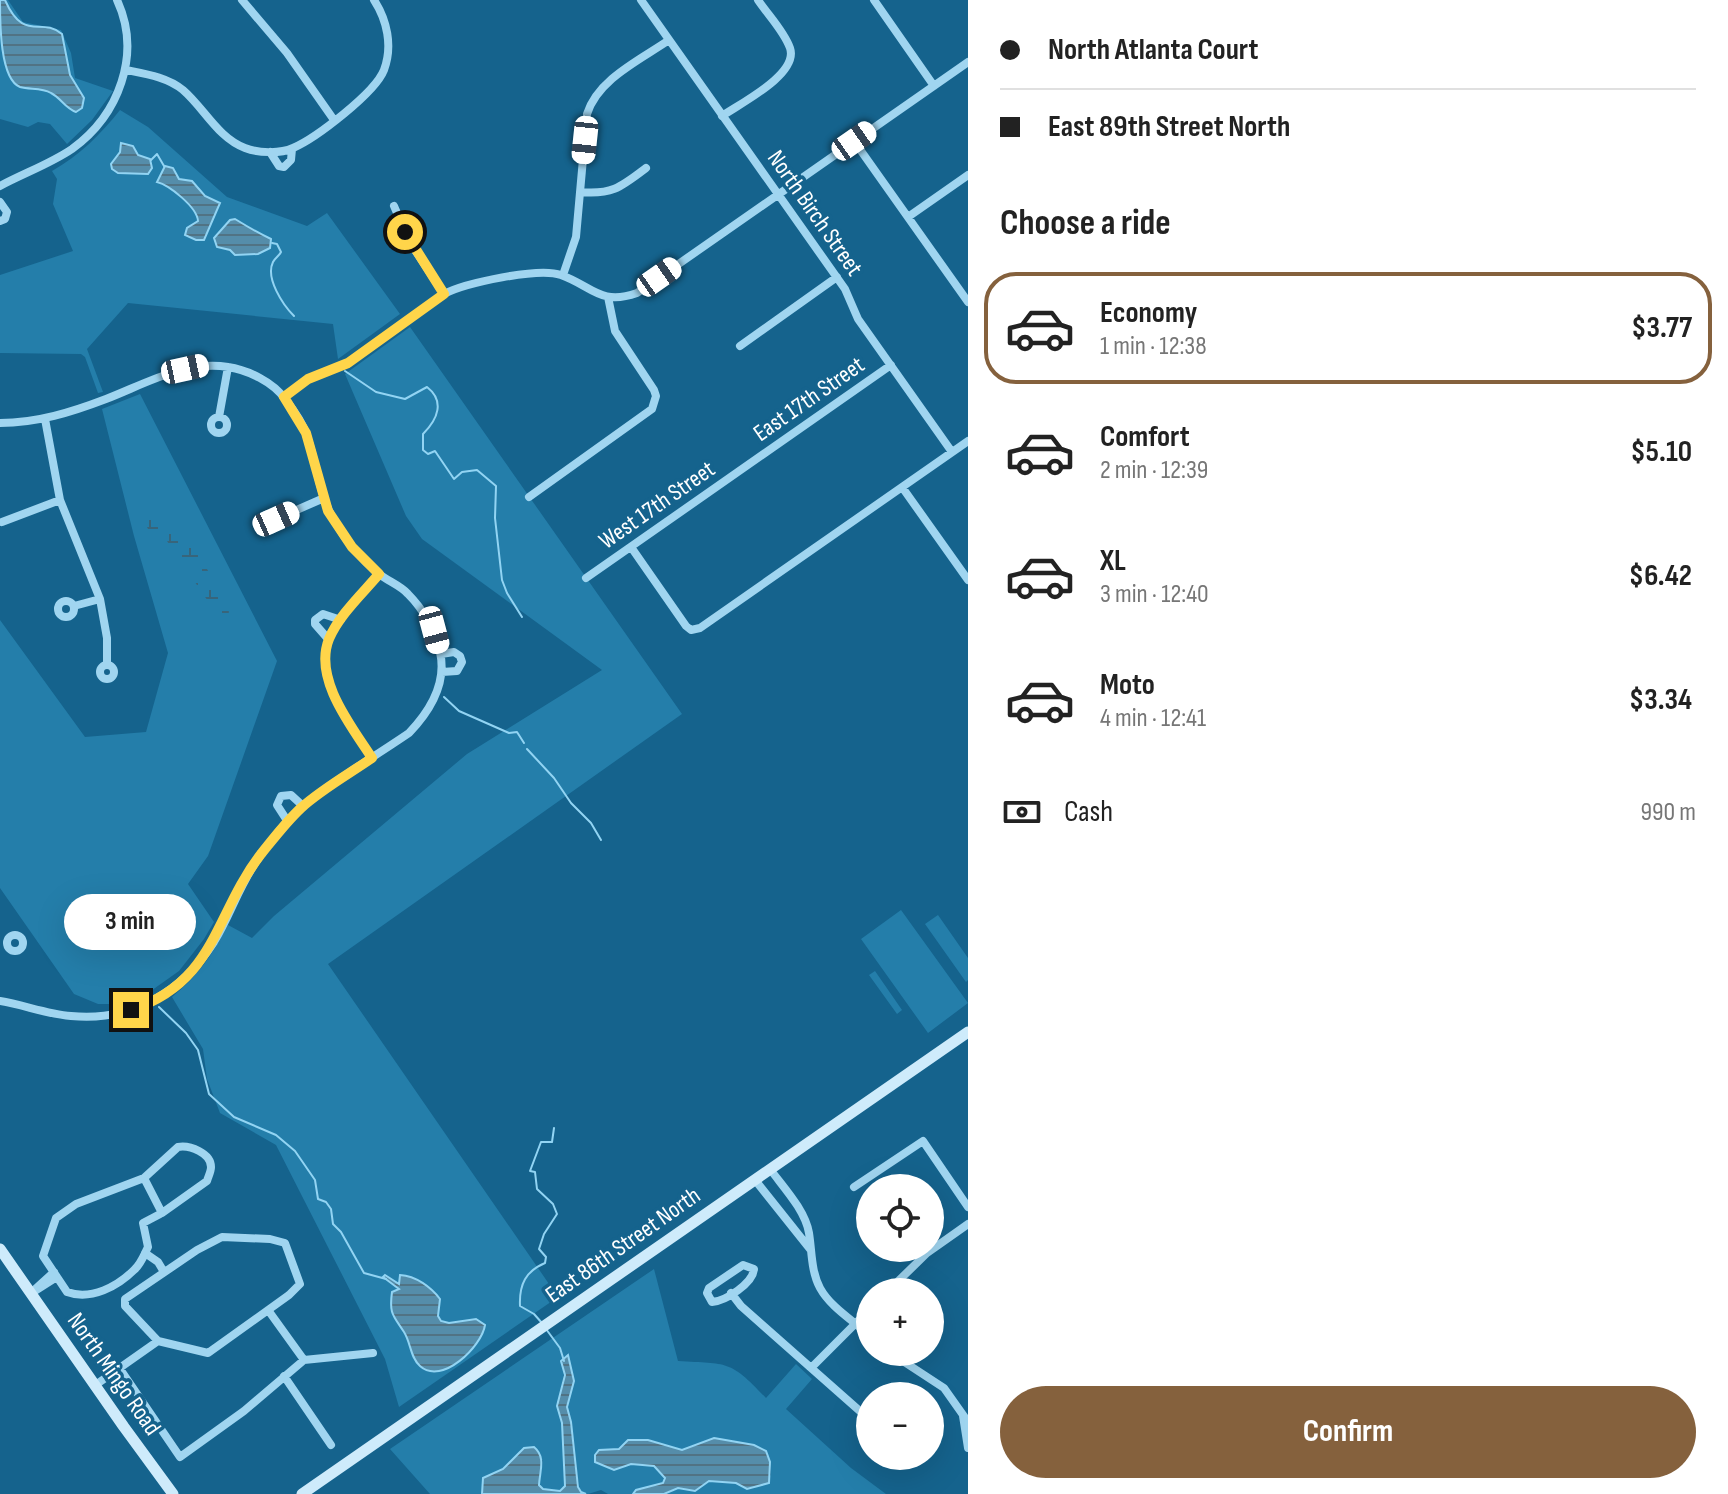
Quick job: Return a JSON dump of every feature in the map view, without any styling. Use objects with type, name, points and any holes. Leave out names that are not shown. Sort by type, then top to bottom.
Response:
[{"type":"street","points":[[0,186],[73,148],[108,111],[126,70],[127,29],[117,0]]},
{"type":"street","points":[[238,0],[287,53],[334,120]]},
{"type":"street","points":[[126,70],[171,82],[184,91],[231,140],[246,149],[270,152],[292,149],[355,106],[374,88],[384,70],[389,41],[385,22],[374,0]]},
{"type":"street","name":"North Birch Street","points":[[641,0],[837,277],[858,319],[952,452]]},
{"type":"street","points":[[722,116],[782,75],[791,61],[790,47],[758,0]]},
{"type":"street","points":[[888,0],[876,3],[934,86]]},
{"type":"street","points":[[563,275],[575,245],[587,114],[596,94],[669,40]]},
{"type":"street","points":[[284,397],[308,379],[348,363],[444,294],[474,283],[537,273],[563,275],[592,293],[608,297],[624,298],[637,293],[968,62]]},
{"type":"street","points":[[854,141],[965,291],[968,302]]},
{"type":"street","points":[[270,152],[279,166],[284,167],[289,165],[292,149]]},
{"type":"street","points":[[580,192],[600,194],[612,190],[646,168]]},
{"type":"street","points":[[908,217],[968,175]]},
{"type":"street","points":[[0,202],[7,212],[5,219],[0,221]]},
{"type":"street","points":[[394,206],[409,241],[444,294]]},
{"type":"street","points":[[740,346],[837,277]]},
{"type":"street","points":[[529,497],[649,414],[655,403],[654,390],[615,331],[608,297]]},
{"type":"street","points":[[0,423],[45,419],[203,365],[228,367],[264,381],[284,397],[306,433],[324,498],[335,523],[352,547],[379,574],[408,593],[434,630],[442,672],[423,718],[409,733],[303,806],[288,822],[259,857],[238,890],[215,940],[194,970],[162,996],[131,1010],[88,1017],[0,1001]]},
{"type":"street","name":"East 17th Street","points":[[750,464],[891,365]]},
{"type":"street","points":[[219,417],[228,367]]},
{"type":"street","points":[[45,419],[60,500],[100,599],[107,638],[107,665]]},
{"type":"street","points":[[631,547],[686,626],[691,630],[700,628],[968,441]]},
{"type":"street","name":"West 17th Street","points":[[586,578],[750,464]]},
{"type":"street","points":[[902,487],[968,580]]},
{"type":"street","points":[[276,519],[324,498]]},
{"type":"street","points":[[1,524],[60,500]]},
{"type":"street","points":[[372,758],[335,701],[327,659],[329,640],[341,620],[379,574]]},
{"type":"street","points":[[74,606],[100,599]]},
{"type":"street","points":[[329,640],[315,620],[323,614],[341,620]]},
{"type":"street","points":[[441,654],[454,652],[462,662],[457,671],[442,672]]},
{"type":"street","points":[[288,822],[277,805],[281,796],[291,795],[303,806]]},
{"type":"street","name":"East 86th Street North","points":[[302,1494],[968,1032]]},
{"type":"street","points":[[854,1187],[923,1141],[968,1207]]},
{"type":"street","points":[[185,1145],[209,1158],[211,1167],[207,1181],[143,1223],[149,1240],[136,1269],[100,1293],[72,1295],[67,1292],[43,1256],[56,1218],[76,1204],[144,1178],[178,1147],[185,1145]]},
{"type":"street","points":[[770,1169],[804,1218],[820,1288],[855,1323],[811,1368]]},
{"type":"street","points":[[144,1178],[162,1213]]},
{"type":"street","points":[[755,1180],[810,1250]]},
{"type":"street","points":[[902,1278],[935,1246],[968,1224]]},
{"type":"street","points":[[222,1237],[270,1239],[285,1243],[300,1284],[268,1310],[208,1353],[158,1341],[125,1306],[125,1299],[222,1237]]},
{"type":"street","name":"North Mingo Road","points":[[0,1249],[173,1494]]},
{"type":"street","points":[[145,1253],[158,1262],[164,1272]]},
{"type":"street","points":[[743,1265],[754,1269],[751,1279],[731,1293],[720,1302],[712,1302],[707,1293],[709,1288],[743,1265]]},
{"type":"street","points":[[31,1293],[55,1274]]},
{"type":"street","points":[[731,1293],[741,1306],[856,1408]]},
{"type":"street","points":[[268,1310],[304,1360]]},
{"type":"street","points":[[94,1386],[158,1341]]},
{"type":"street","points":[[120,1369],[180,1457],[244,1411],[304,1360],[373,1353]]},
{"type":"street","points":[[910,1366],[944,1388],[965,1419],[962,1426],[968,1448]]},
{"type":"street","points":[[284,1376],[331,1445]]},
{"type":"green space","points":[[0,0],[8,0],[23,22],[61,30],[71,53],[75,78],[113,91],[92,120],[67,144],[50,124],[38,122],[28,127],[0,119]]},
{"type":"green space","points":[[120,110],[148,127],[227,197],[307,226],[327,213],[400,314],[338,359],[333,324],[128,303],[87,349],[103,392],[98,393],[85,357],[81,354],[0,353],[0,275],[73,251],[53,204],[57,179],[52,171],[89,144]]},
{"type":"green space","points":[[410,327],[682,714],[328,964],[558,1297],[399,1407],[385,1359],[276,1145],[220,1113],[207,1079],[203,1049],[172,997],[204,964],[228,925],[252,938],[274,916],[467,754],[602,670],[422,539],[406,516],[345,374]]},
{"type":"green space","points":[[140,394],[277,661],[208,856],[188,884],[214,922],[179,971],[148,993],[118,1004],[98,1004],[74,994],[0,888],[0,620],[85,737],[146,732],[168,653],[102,409]]},
{"type":"green space","points":[[140,504],[180,533],[196,550],[229,607],[228,632],[225,634],[216,613],[167,541],[148,529],[140,513]]},
{"type":"green space","points":[[901,910],[968,1003],[928,1033],[861,939]]},
{"type":"green space","points":[[938,915],[968,958],[966,982],[925,924]]},
{"type":"green space","points":[[875,971],[902,1010],[897,1014],[869,975]]},
{"type":"green space","points":[[654,1269],[678,1361],[728,1366],[766,1398],[796,1364],[812,1379],[786,1409],[851,1468],[886,1494],[664,1494],[708,1481],[736,1482],[747,1489],[754,1488],[771,1475],[770,1462],[754,1445],[714,1438],[682,1450],[648,1440],[628,1440],[619,1449],[599,1450],[595,1455],[614,1470],[631,1464],[654,1466],[665,1478],[663,1483],[636,1490],[633,1494],[608,1494],[601,1490],[588,1494],[580,1492],[567,1407],[574,1381],[567,1355],[559,1407],[566,1486],[560,1491],[543,1489],[539,1485],[543,1460],[512,1460],[503,1469],[483,1478],[482,1494],[430,1494],[390,1449]]},
{"type":"shaded area","points":[[0,0],[5,0],[12,13],[26,25],[47,27],[62,34],[70,75],[84,98],[82,108],[76,112],[47,91],[20,87],[13,82],[2,50]]},
{"type":"shaded area","points":[[121,143],[133,146],[138,155],[150,159],[152,168],[148,174],[118,173],[112,169],[111,164],[120,152]]},
{"type":"shaded area","points":[[165,166],[173,168],[179,179],[192,181],[205,196],[220,203],[204,240],[185,235],[187,228],[198,221],[193,209],[182,197],[157,182]]},
{"type":"shaded area","points":[[235,219],[271,239],[270,248],[258,254],[235,255],[230,250],[217,247],[214,238],[230,220]]},
{"type":"shaded area","points":[[385,1275],[399,1284],[400,1275],[412,1277],[428,1286],[440,1299],[438,1316],[441,1321],[449,1323],[476,1319],[485,1325],[477,1343],[460,1361],[449,1367],[429,1371],[420,1366],[392,1310],[392,1292],[399,1289],[383,1277]]},
{"type":"shaded area","points":[[568,1355],[574,1381],[567,1407],[578,1487],[586,1494],[482,1494],[483,1478],[503,1469],[524,1448],[534,1447],[541,1459],[539,1485],[543,1489],[560,1491],[565,1486],[562,1423],[557,1406],[565,1375],[561,1361]]},
{"type":"shaded area","points":[[714,1438],[754,1445],[766,1451],[770,1462],[769,1483],[747,1489],[736,1483],[709,1481],[695,1491],[678,1488],[664,1494],[633,1494],[636,1490],[663,1483],[665,1478],[654,1466],[631,1464],[614,1470],[595,1462],[599,1450],[619,1449],[628,1440],[648,1440],[682,1450]]},
{"type":"waterway","points":[[151,160],[157,154],[164,166]]},
{"type":"waterway","points":[[272,243],[277,244],[281,252],[271,268],[273,283],[294,316]]},
{"type":"waterway","points":[[345,371],[376,392],[405,399],[427,387],[433,392],[438,404],[436,416],[423,434],[423,450],[428,454],[435,451],[454,479],[462,472],[477,470],[496,486],[495,518],[502,580],[522,617]]},
{"type":"waterway","points":[[444,697],[459,711],[509,733],[517,732],[524,743]]},
{"type":"waterway","points":[[527,749],[591,823],[601,840]]},
{"type":"waterway","points":[[159,1007],[186,1033],[198,1050],[209,1094],[234,1117],[276,1135],[295,1151],[315,1180],[318,1199],[326,1202],[331,1209],[333,1224],[341,1232],[364,1273],[386,1279]]},
{"type":"waterway","points":[[542,1323],[520,1306],[520,1298],[528,1274],[545,1263],[546,1257],[539,1249],[544,1234],[557,1214],[553,1204],[537,1189],[535,1172],[530,1171],[541,1142],[552,1142],[554,1128]]},
{"type":"waterway","points":[[546,1329],[560,1348],[564,1361]]},
{"type":"route","points":[[131,1010],[162,996],[194,970],[215,940],[238,890],[259,857],[288,822],[303,806],[372,758],[335,701],[327,659],[329,640],[341,620],[379,574],[352,547],[328,511],[306,433],[284,397],[308,379],[348,363],[444,294],[405,232]]}]
